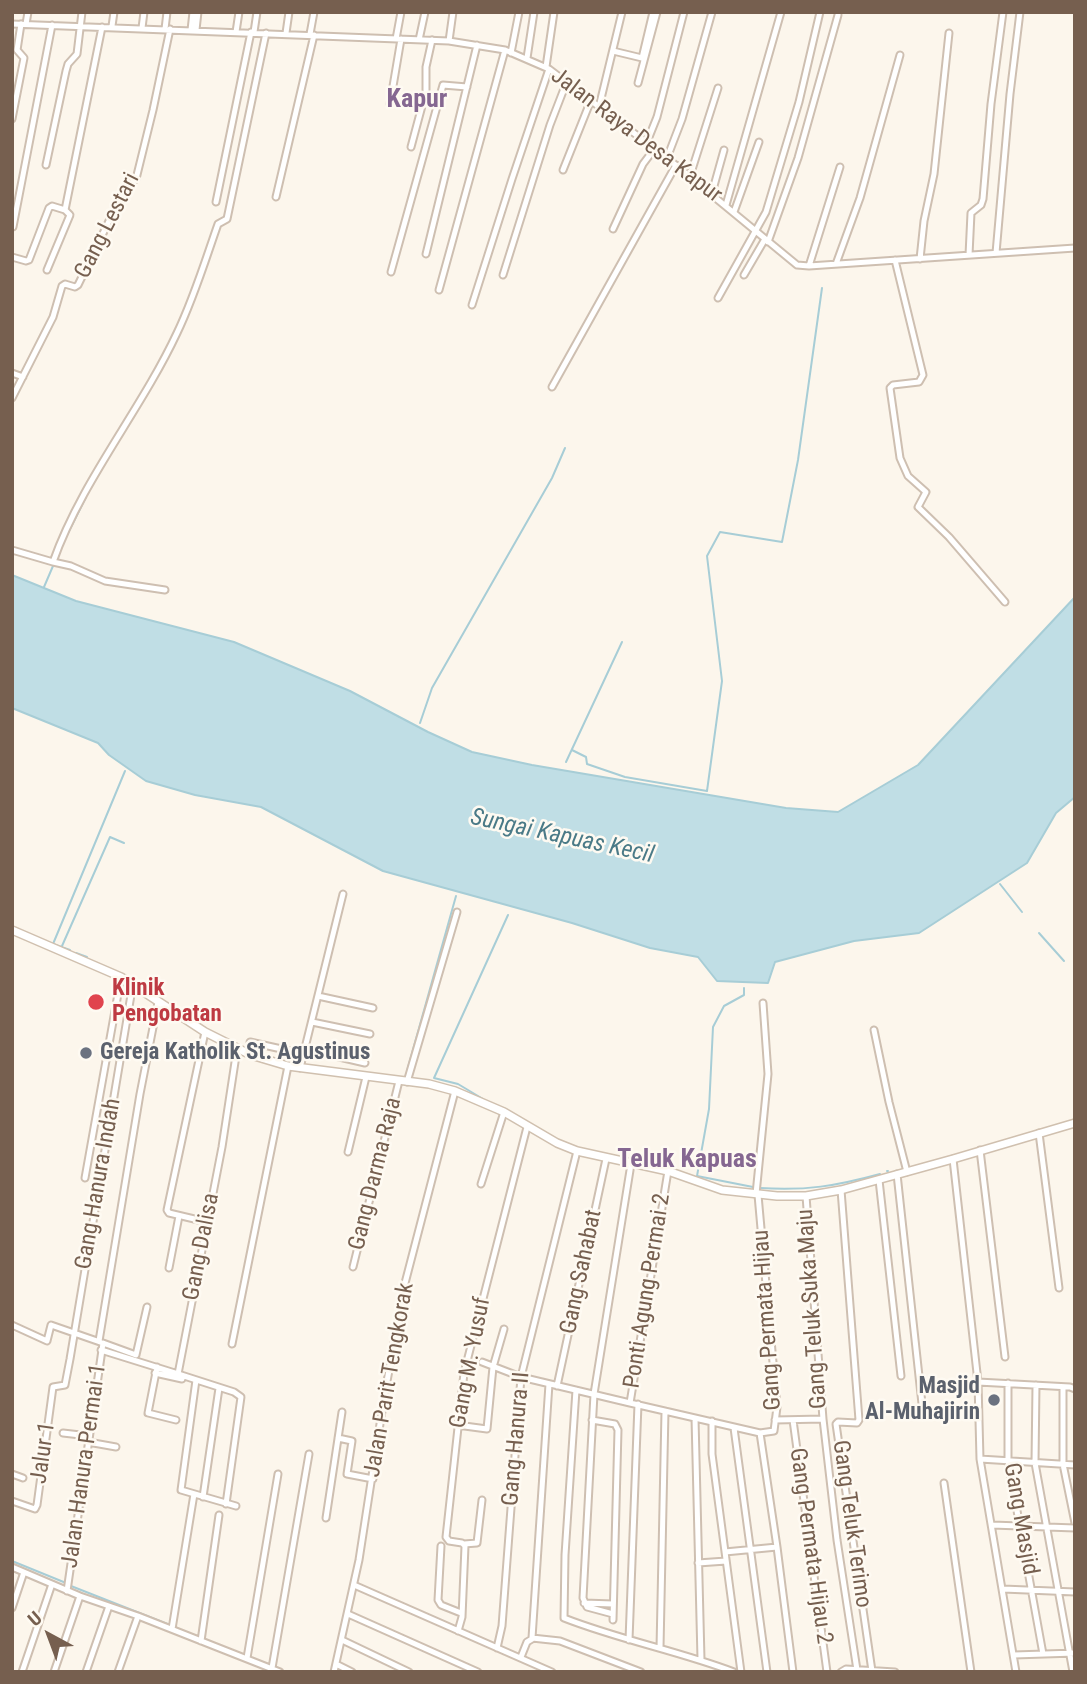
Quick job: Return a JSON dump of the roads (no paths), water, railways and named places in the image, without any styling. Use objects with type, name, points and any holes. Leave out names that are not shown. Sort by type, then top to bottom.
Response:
[{"type":"main road","points":[[12,930],[133,983],[205,1032],[237,1049],[288,1066],[403,1081],[455,1091],[504,1112],[577,1151],[667,1171],[722,1190],[806,1196],[841,1190],[1075,1122]]},
{"type":"street","points":[[12,119],[24,58],[17,50],[28,12]]},
{"type":"street","points":[[46,165],[66,71],[76,55],[82,12]]},
{"type":"street","points":[[112,26],[114,12]]},
{"type":"street","points":[[142,28],[144,12]]},
{"type":"street","points":[[167,12],[167,29]]},
{"type":"street","points":[[193,12],[193,30]]},
{"type":"street","points":[[193,30],[198,12]]},
{"type":"street","points":[[236,32],[239,12]]},
{"type":"street","points":[[216,202],[257,12]]},
{"type":"street","points":[[286,33],[289,12]]},
{"type":"street","points":[[276,197],[312,34],[314,12]]},
{"type":"street","points":[[390,104],[401,12]]},
{"type":"street","points":[[419,40],[425,12]]},
{"type":"street","points":[[449,40],[453,12]]},
{"type":"street","points":[[439,290],[519,12]]},
{"type":"street","points":[[527,58],[534,12]]},
{"type":"street","points":[[472,305],[548,68],[554,12]]},
{"type":"street","points":[[599,107],[622,12]]},
{"type":"street","points":[[613,51],[642,58],[655,12]]},
{"type":"street","points":[[638,83],[655,12]]},
{"type":"street","points":[[647,142],[657,117],[684,12]]},
{"type":"street","points":[[667,158],[682,119],[712,12]]},
{"type":"street","points":[[726,205],[781,12]]},
{"type":"street","points":[[718,298],[765,212],[799,103],[820,12]]},
{"type":"street","points":[[969,255],[971,214],[981,205],[983,199],[991,104],[1003,12]]},
{"type":"street","points":[[996,253],[1020,12]]},
{"type":"street","points":[[744,275],[766,241],[798,158],[838,15]]},
{"type":"street","name":"Jalan Raya Desa Kapur","points":[[12,24],[449,40],[508,52],[548,68],[567,81],[712,193],[797,265],[809,266]]},
{"type":"street","points":[[13,230],[52,25]]},
{"type":"street","points":[[65,210],[102,27]]},
{"type":"street","name":"Gang Lestari","points":[[12,398],[53,317],[62,285],[78,285],[124,190],[136,179],[153,110],[167,29]]},
{"type":"street","points":[[52,562],[101,464],[177,333],[218,223],[227,219],[266,33]]},
{"type":"street","points":[[920,258],[924,221],[934,174],[949,33]]},
{"type":"street","points":[[411,147],[426,91],[426,67],[432,40]]},
{"type":"street","points":[[426,254],[477,45]]},
{"type":"street","points":[[836,264],[860,198],[901,55]]},
{"type":"street","points":[[503,275],[567,81]]},
{"type":"street","points":[[391,272],[443,85],[467,87]]},
{"type":"street","points":[[690,176],[718,88]]},
{"type":"street","points":[[562,170],[592,100]]},
{"type":"street","points":[[734,212],[758,142]]},
{"type":"street","points":[[613,229],[643,164],[655,148]]},
{"type":"street","points":[[712,193],[724,150]]},
{"type":"street","points":[[552,387],[676,165]]},
{"type":"street","points":[[840,167],[809,266],[1075,248]]},
{"type":"street","points":[[13,258],[26,261],[30,259],[50,206],[65,210],[70,215],[47,270]]},
{"type":"street","points":[[895,260],[923,375],[919,382],[892,385],[890,388],[900,458],[908,476],[926,492],[918,507],[949,537],[1005,602]]},
{"type":"street","points":[[12,373],[23,377]]},
{"type":"street","points":[[12,550],[71,566],[104,581],[165,590]]},
{"type":"street","points":[[300,1068],[343,894]]},
{"type":"street","name":"Gang Darma Raja","points":[[353,1266],[403,1081],[457,912]]},
{"type":"street","points":[[85,1178],[121,977]]},
{"type":"street","name":"Gang Hanura Indah","points":[[65,1384],[133,983]]},
{"type":"street","points":[[318,996],[373,1008]]},
{"type":"street","points":[[12,1325],[47,1341],[51,1325],[101,1342],[140,1094],[158,1002]]},
{"type":"street","name":"Gang Permata Hijau","points":[[482,1362],[520,1377],[557,1386],[734,1428],[760,1433],[773,1432],[777,1407],[757,1194],[768,1074],[763,1003]]},
{"type":"street","points":[[312,1022],[370,1034]]},
{"type":"street","points":[[874,1030],[907,1172]]},
{"type":"street","points":[[205,1032],[167,1210],[179,1216],[207,1222]]},
{"type":"street","points":[[250,1042],[365,1063]]},
{"type":"street","name":"Gang Dalisa","points":[[180,1376],[237,1049]]},
{"type":"street","points":[[232,1344],[288,1066]]},
{"type":"street","points":[[348,1152],[366,1077]]},
{"type":"street","name":"Jalan Parit Tengkorak","points":[[334,1672],[354,1585],[404,1287],[455,1091]]},
{"type":"street","points":[[481,1184],[504,1112]]},
{"type":"street","name":"Gang M. Yusuf","points":[[464,1544],[449,1542],[446,1537],[457,1425],[467,1358],[527,1126]]},
{"type":"street","points":[[1040,1133],[1059,1288]]},
{"type":"street","points":[[980,1150],[1005,1357]]},
{"type":"street","name":"Gang Hanura II","points":[[497,1648],[502,1626],[520,1377],[577,1151]]},
{"type":"street","name":"Gang Sahabat","points":[[557,1386],[606,1159]]},
{"type":"street","points":[[953,1159],[978,1382],[980,1459],[1016,1672]]},
{"type":"street","points":[[592,1420],[615,1424],[618,1430],[613,1617],[587,1607],[584,1603],[592,1420],[594,1394],[631,1164]]},
{"type":"street","name":"Ponti Agung Permai 2","points":[[629,1640],[634,1404],[667,1171]]},
{"type":"street","points":[[897,1174],[923,1413]]},
{"type":"street","points":[[879,1180],[901,1376]]},
{"type":"street","name":"Gang Teluk Terimo","points":[[841,1190],[859,1420],[857,1423],[836,1424],[867,1671]]},
{"type":"street","name":"Gang Teluk Suka Maju","points":[[775,1420],[823,1419],[806,1196]]},
{"type":"street","points":[[169,1268],[179,1216]]},
{"type":"street","name":"Jalan Hanura Permai 1","points":[[68,1587],[101,1342],[136,1355],[146,1307]]},
{"type":"street","points":[[457,1425],[487,1429],[493,1367],[504,1329]]},
{"type":"street","points":[[101,1350],[239,1395],[226,1504]]},
{"type":"street","points":[[156,1370],[148,1413],[176,1420]]},
{"type":"street","points":[[197,1380],[181,1489],[236,1506]]},
{"type":"street","points":[[978,1382],[1075,1389]]},
{"type":"street","name":"Gang Masjid","points":[[1008,1383],[1008,1461],[1043,1654]]},
{"type":"street","name":"Jalur 1","points":[[12,1501],[36,1508],[53,1387],[63,1387],[65,1384]]},
{"type":"street","points":[[532,1639],[549,1384]]},
{"type":"street","points":[[1036,1385],[1035,1463],[1073,1653],[1073,1672]]},
{"type":"street","points":[[992,1525],[1048,1528],[1075,1526],[1063,1464],[1063,1387]]},
{"type":"street","points":[[203,1497],[219,1388]]},
{"type":"street","points":[[576,1390],[564,1617],[629,1640],[701,1659],[734,1672]]},
{"type":"street","points":[[660,1648],[665,1410]]},
{"type":"street","points":[[326,1518],[342,1412]]},
{"type":"street","points":[[695,1418],[701,1659]]},
{"type":"street","points":[[823,1419],[837,1540],[857,1670]]},
{"type":"street","name":"Gang Permata Hijau 2","points":[[793,1420],[827,1672]]},
{"type":"street","points":[[712,1421],[712,1454],[741,1672]]},
{"type":"street","points":[[734,1428],[767,1672]]},
{"type":"street","points":[[64,1433],[116,1447]]},
{"type":"street","name":"Gang Permata Hijau","points":[[760,1433],[793,1672]]},
{"type":"street","points":[[338,1438],[352,1440],[347,1474],[373,1479]]},
{"type":"street","points":[[12,1567],[52,1584],[68,1587],[80,1596],[276,1670],[309,1454]]},
{"type":"street","points":[[980,1459],[1075,1465]]},
{"type":"street","points":[[12,1474],[23,1478]]},
{"type":"street","points":[[247,1658],[278,1474]]},
{"type":"street","points":[[944,1483],[971,1672]]},
{"type":"street","points":[[172,1629],[194,1494]]},
{"type":"street","points":[[458,1631],[464,1544],[477,1543],[482,1500]]},
{"type":"street","points":[[201,1641],[219,1515]]},
{"type":"street","points":[[441,1546],[438,1600],[441,1605],[461,1613]]},
{"type":"street","points":[[725,1552],[777,1546]]},
{"type":"street","points":[[698,1563],[726,1561]]},
{"type":"street","points":[[12,1608],[24,1572]]},
{"type":"street","points":[[22,1672],[52,1584]]},
{"type":"street","points":[[354,1585],[552,1672]]},
{"type":"street","points":[[1003,1589],[1075,1592]]},
{"type":"street","points":[[54,1672],[80,1596]]},
{"type":"street","points":[[584,1603],[613,1604]]},
{"type":"street","points":[[86,1672],[109,1606]]},
{"type":"street","points":[[348,1614],[478,1672]]},
{"type":"street","points":[[118,1672],[138,1616]]},
{"type":"street","points":[[521,1657],[527,1642],[532,1639],[560,1642],[641,1672]]},
{"type":"street","points":[[342,1640],[409,1672]]},
{"type":"street","points":[[1014,1655],[1073,1653]]},
{"type":"street","points":[[255,1672],[257,1662]]},
{"type":"street","points":[[336,1664],[352,1672]]},
{"type":"street","points":[[841,1672],[843,1669],[895,1672]]},
{"type":"water","name":"Sungai Kapuas Kecil","points":[[12,575],[76,601],[234,642],[350,691],[472,752],[532,765],[786,808],[838,812],[918,765],[1075,597],[1075,797],[1056,813],[1027,863],[919,933],[854,941],[775,962],[768,983],[717,981],[698,957],[650,948],[572,923],[383,871],[261,807],[195,795],[146,781],[109,755],[98,743],[12,708]]},
{"type":"waterway","points":[[572,750],[586,757],[587,764],[625,777],[707,791],[722,681],[707,556],[720,532],[782,542],[798,460],[822,288]]},
{"type":"waterway","points":[[420,723],[432,688],[552,478],[565,448]]},
{"type":"waterway","points":[[65,539],[86,497]]},
{"type":"waterway","points":[[44,587],[53,566]]},
{"type":"waterway","points":[[566,762],[622,642]]},
{"type":"waterway","points":[[70,950],[53,944],[125,771]]},
{"type":"waterway","points":[[62,946],[110,837],[124,843]]},
{"type":"waterway","points":[[1000,884],[1022,912]]},
{"type":"waterway","points":[[407,1071],[456,896]]},
{"type":"waterway","points":[[483,1099],[458,1084],[434,1078],[508,915]]},
{"type":"waterway","points":[[1039,933],[1064,961]]},
{"type":"waterway","points":[[76,953],[87,957]]},
{"type":"waterway","points":[[744,988],[744,995],[724,1006],[713,1027],[709,1109],[697,1176],[753,1187]]},
{"type":"waterway","points":[[760,1188],[821,1187],[880,1174]]},
{"type":"waterway","points":[[12,1561],[66,1583]]},
{"type":"waterway","points":[[71,1586],[170,1625]]},
{"type":"waterway","points":[[175,1628],[196,1636]]},
{"type":"place","name":"Klinik Pengobatan","points":[[96,1002]]},
{"type":"place","name":"Gereja Katholik St. Agustinus","points":[[86,1053]]},
{"type":"place","name":"Masjid Al-Muhajirin","points":[[994,1400]]},
{"type":"district","name":"Kapur","points":[[417,100]]},
{"type":"district","name":"Teluk Kapuas","points":[[687,1160]]}]
